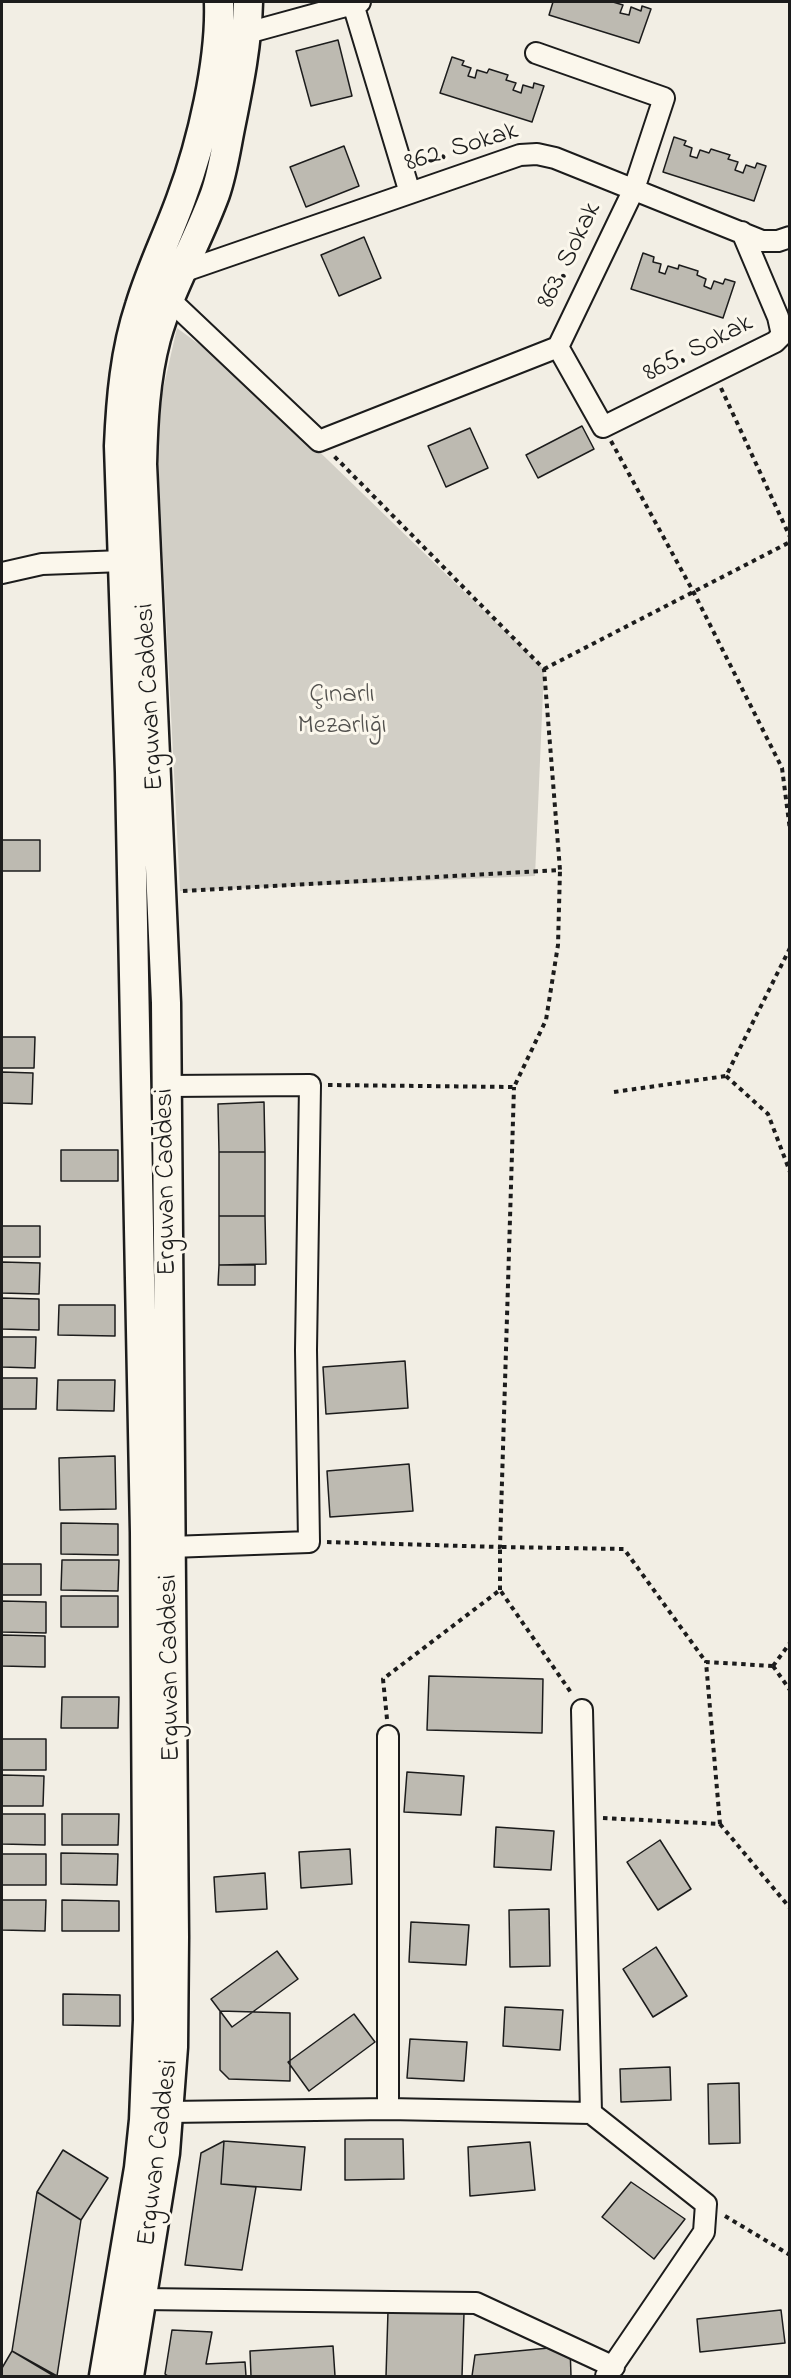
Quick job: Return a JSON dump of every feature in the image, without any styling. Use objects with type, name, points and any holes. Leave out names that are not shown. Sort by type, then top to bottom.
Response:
[{"type":"street","points":[[104,2376],[139,2168],[144,2120],[148,2020],[145,1520],[131,784],[119,446],[126,364],[139,307],[182,199],[198,151],[216,50],[219,2]]},
{"type":"street","name":"Erguvan Caddesi","points":[[129,2376],[165,2153],[173,2047],[174,1937],[166,1003],[142,464],[143,414],[155,340],[169,299],[215,192],[224,158],[247,33],[248,2]]},
{"type":"street","points":[[247,33],[357,3],[410,193]]},
{"type":"street","name":"863. Sokak","points":[[536,53],[664,98],[633,189],[558,346]]},
{"type":"street","name":"862. Sokak","points":[[182,272],[520,155],[537,154],[555,158],[762,241],[778,241],[789,237]]},
{"type":"street","name":"865. Sokak","points":[[603,427],[764,348],[782,335],[778,317],[742,232]]},
{"type":"street","points":[[169,299],[319,441],[558,346],[603,427]]},
{"type":"street","points":[[2,573],[42,564],[123,561]]},
{"type":"street","points":[[167,1086],[310,1084],[306,1350],[309,1542],[171,1547]]},
{"type":"street","points":[[582,1710],[591,2113]]},
{"type":"street","points":[[388,1736],[388,2109]]},
{"type":"street","points":[[141,2299],[476,2303],[610,2372],[704,2232],[706,2204],[591,2113],[388,2109],[169,2112]]},
{"type":"path","points":[[714,373],[789,537]]},
{"type":"path","points":[[603,427],[694,592],[782,768],[789,830]]},
{"type":"path","points":[[319,441],[544,669],[560,870],[558,945],[546,1020],[514,1087],[500,1590],[582,1710]]},
{"type":"path","points":[[544,669],[789,542]]},
{"type":"path","points":[[161,892],[560,870]]},
{"type":"path","points":[[726,1076],[789,948]]},
{"type":"path","points":[[784,958],[789,960]]},
{"type":"path","points":[[614,1092],[726,1076]]},
{"type":"path","points":[[726,1076],[768,1114],[789,1172]]},
{"type":"path","points":[[310,1084],[514,1087]]},
{"type":"path","points":[[309,1542],[624,1549],[706,1662],[720,1824],[789,1908]]},
{"type":"path","points":[[388,1736],[383,1679],[500,1590]]},
{"type":"path","points":[[773,1666],[789,1643]]},
{"type":"path","points":[[706,1662],[773,1666]]},
{"type":"path","points":[[773,1666],[789,1690]]},
{"type":"path","points":[[585,1817],[720,1824]]},
{"type":"path","points":[[706,2204],[789,2255]]},
{"type":"green space","name":"Çınarlı Mezarlığı","points":[[177,328],[238,373],[544,669],[535,876],[180,891],[156,420]]},
{"type":"building","points":[[553,2],[613,2],[623,5],[620,13],[629,15],[631,7],[641,11],[642,6],[651,9],[639,43],[549,15]]},
{"type":"building","points":[[338,40],[352,96],[311,106],[296,51]]},
{"type":"building","points":[[452,57],[464,61],[462,65],[471,68],[468,76],[475,78],[477,70],[487,73],[489,69],[508,75],[506,80],[516,83],[513,90],[521,93],[523,85],[533,88],[534,83],[544,86],[532,122],[440,93]]},
{"type":"building","points":[[674,137],[686,141],[684,145],[692,148],[690,156],[697,158],[700,150],[709,153],[711,149],[730,155],[728,159],[738,162],[735,170],[743,173],[746,165],[755,168],[757,163],[766,166],[754,201],[663,172]]},
{"type":"building","points":[[344,146],[359,186],[306,207],[290,167]]},
{"type":"building","points":[[364,237],[381,278],[339,296],[321,255]]},
{"type":"building","points":[[643,253],[654,257],[653,262],[661,264],[659,272],[665,274],[668,266],[678,269],[679,265],[698,271],[697,275],[706,279],[704,286],[711,289],[714,281],[723,284],[725,279],[735,282],[723,318],[631,289]]},
{"type":"building","points":[[582,426],[594,449],[538,478],[526,455]]},
{"type":"building","points":[[470,428],[488,468],[446,487],[428,446]]},
{"type":"building","points":[[2,840],[40,840],[40,871],[2,871]]},
{"type":"building","points":[[2,1037],[35,1037],[34,1068],[2,1068]]},
{"type":"building","points":[[2,1072],[33,1073],[32,1104],[2,1103]]},
{"type":"building","points":[[264,1102],[265,1152],[219,1152],[218,1104]]},
{"type":"building","points":[[61,1150],[118,1150],[118,1181],[61,1181]]},
{"type":"building","points":[[219,1152],[265,1152],[265,1216],[219,1216]]},
{"type":"building","points":[[219,1216],[265,1216],[266,1264],[219,1265]]},
{"type":"building","points":[[2,1226],[40,1226],[40,1257],[2,1257]]},
{"type":"building","points":[[2,1262],[40,1263],[39,1294],[2,1293]]},
{"type":"building","points":[[219,1265],[255,1265],[255,1285],[218,1285]]},
{"type":"building","points":[[2,1298],[39,1299],[39,1330],[2,1329]]},
{"type":"building","points":[[59,1305],[115,1305],[115,1336],[58,1335]]},
{"type":"building","points":[[2,1337],[36,1337],[35,1368],[2,1367]]},
{"type":"building","points":[[405,1361],[408,1408],[326,1414],[323,1367]]},
{"type":"building","points":[[2,1378],[37,1378],[36,1409],[2,1409]]},
{"type":"building","points":[[58,1380],[115,1380],[114,1411],[57,1410]]},
{"type":"building","points":[[115,1456],[116,1509],[60,1510],[59,1458]]},
{"type":"building","points":[[409,1464],[413,1511],[330,1517],[327,1471]]},
{"type":"building","points":[[61,1523],[118,1524],[118,1555],[61,1554]]},
{"type":"building","points":[[62,1560],[119,1560],[118,1591],[61,1590]]},
{"type":"building","points":[[2,1564],[41,1564],[41,1595],[2,1595]]},
{"type":"building","points":[[61,1596],[118,1596],[118,1627],[61,1627]]},
{"type":"building","points":[[2,1601],[46,1602],[46,1633],[2,1632]]},
{"type":"building","points":[[2,1635],[45,1636],[45,1667],[2,1666]]},
{"type":"building","points":[[429,1676],[543,1679],[542,1733],[427,1730]]},
{"type":"building","points":[[62,1697],[119,1697],[118,1728],[61,1728]]},
{"type":"building","points":[[2,1739],[46,1739],[46,1770],[2,1770]]},
{"type":"building","points":[[407,1772],[464,1776],[461,1815],[404,1812]]},
{"type":"building","points":[[2,1775],[44,1776],[43,1806],[2,1806]]},
{"type":"building","points":[[2,1814],[45,1814],[45,1845],[2,1844]]},
{"type":"building","points":[[62,1814],[119,1814],[118,1845],[62,1845]]},
{"type":"building","points":[[496,1827],[554,1831],[551,1870],[494,1867]]},
{"type":"building","points":[[660,1840],[691,1889],[658,1910],[627,1862]]},
{"type":"building","points":[[350,1849],[352,1884],[301,1888],[299,1852]]},
{"type":"building","points":[[61,1853],[118,1854],[117,1885],[61,1884]]},
{"type":"building","points":[[2,1854],[46,1854],[46,1885],[2,1885]]},
{"type":"building","points":[[265,1873],[267,1909],[216,1912],[214,1877]]},
{"type":"building","points":[[2,1900],[46,1900],[45,1931],[2,1930]]},
{"type":"building","points":[[62,1900],[119,1901],[119,1931],[62,1931]]},
{"type":"building","points":[[549,1909],[550,1966],[510,1967],[509,1910]]},
{"type":"building","points":[[411,1922],[469,1925],[466,1965],[409,1962]]},
{"type":"building","points":[[656,1947],[687,1996],[653,2017],[623,1969]]},
{"type":"building","points":[[277,1951],[298,1979],[232,2027],[211,1999]]},
{"type":"building","points":[[63,1994],[120,1995],[120,2026],[63,2025]]},
{"type":"building","points":[[505,2007],[563,2010],[560,2050],[503,2046]]},
{"type":"building","points":[[220,2011],[290,2013],[290,2081],[229,2079],[220,2070]]},
{"type":"building","points":[[354,2014],[375,2042],[309,2091],[288,2062]]},
{"type":"building","points":[[410,2039],[467,2042],[464,2081],[407,2078]]},
{"type":"building","points":[[670,2067],[671,2100],[621,2102],[620,2069]]},
{"type":"building","points":[[739,2083],[740,2143],[709,2144],[708,2084]]},
{"type":"building","points":[[345,2139],[403,2139],[404,2179],[345,2180]]},
{"type":"building","points":[[224,2141],[305,2147],[301,2190],[221,2184]]},
{"type":"building","points":[[224,2141],[221,2184],[256,2187],[242,2270],[185,2265],[201,2153]]},
{"type":"building","points":[[530,2142],[535,2190],[470,2196],[468,2147]]},
{"type":"building","points":[[63,2150],[108,2178],[81,2220],[37,2192]]},
{"type":"building","points":[[631,2182],[685,2219],[654,2259],[602,2217]]},
{"type":"building","points":[[37,2192],[81,2220],[57,2376],[12,2351]]},
{"type":"building","points":[[781,2310],[785,2343],[700,2352],[697,2319]]},
{"type":"building","points":[[388,2311],[464,2313],[462,2376],[386,2376]]},
{"type":"building","points":[[172,2330],[212,2332],[206,2364],[245,2362],[246,2376],[168,2376],[165,2374]]},
{"type":"building","points":[[333,2346],[335,2376],[251,2376],[250,2351]]},
{"type":"building","points":[[570,2346],[571,2376],[472,2376],[475,2355]]},
{"type":"building","points":[[12,2351],[54,2376],[2,2376],[2,2368]]}]
